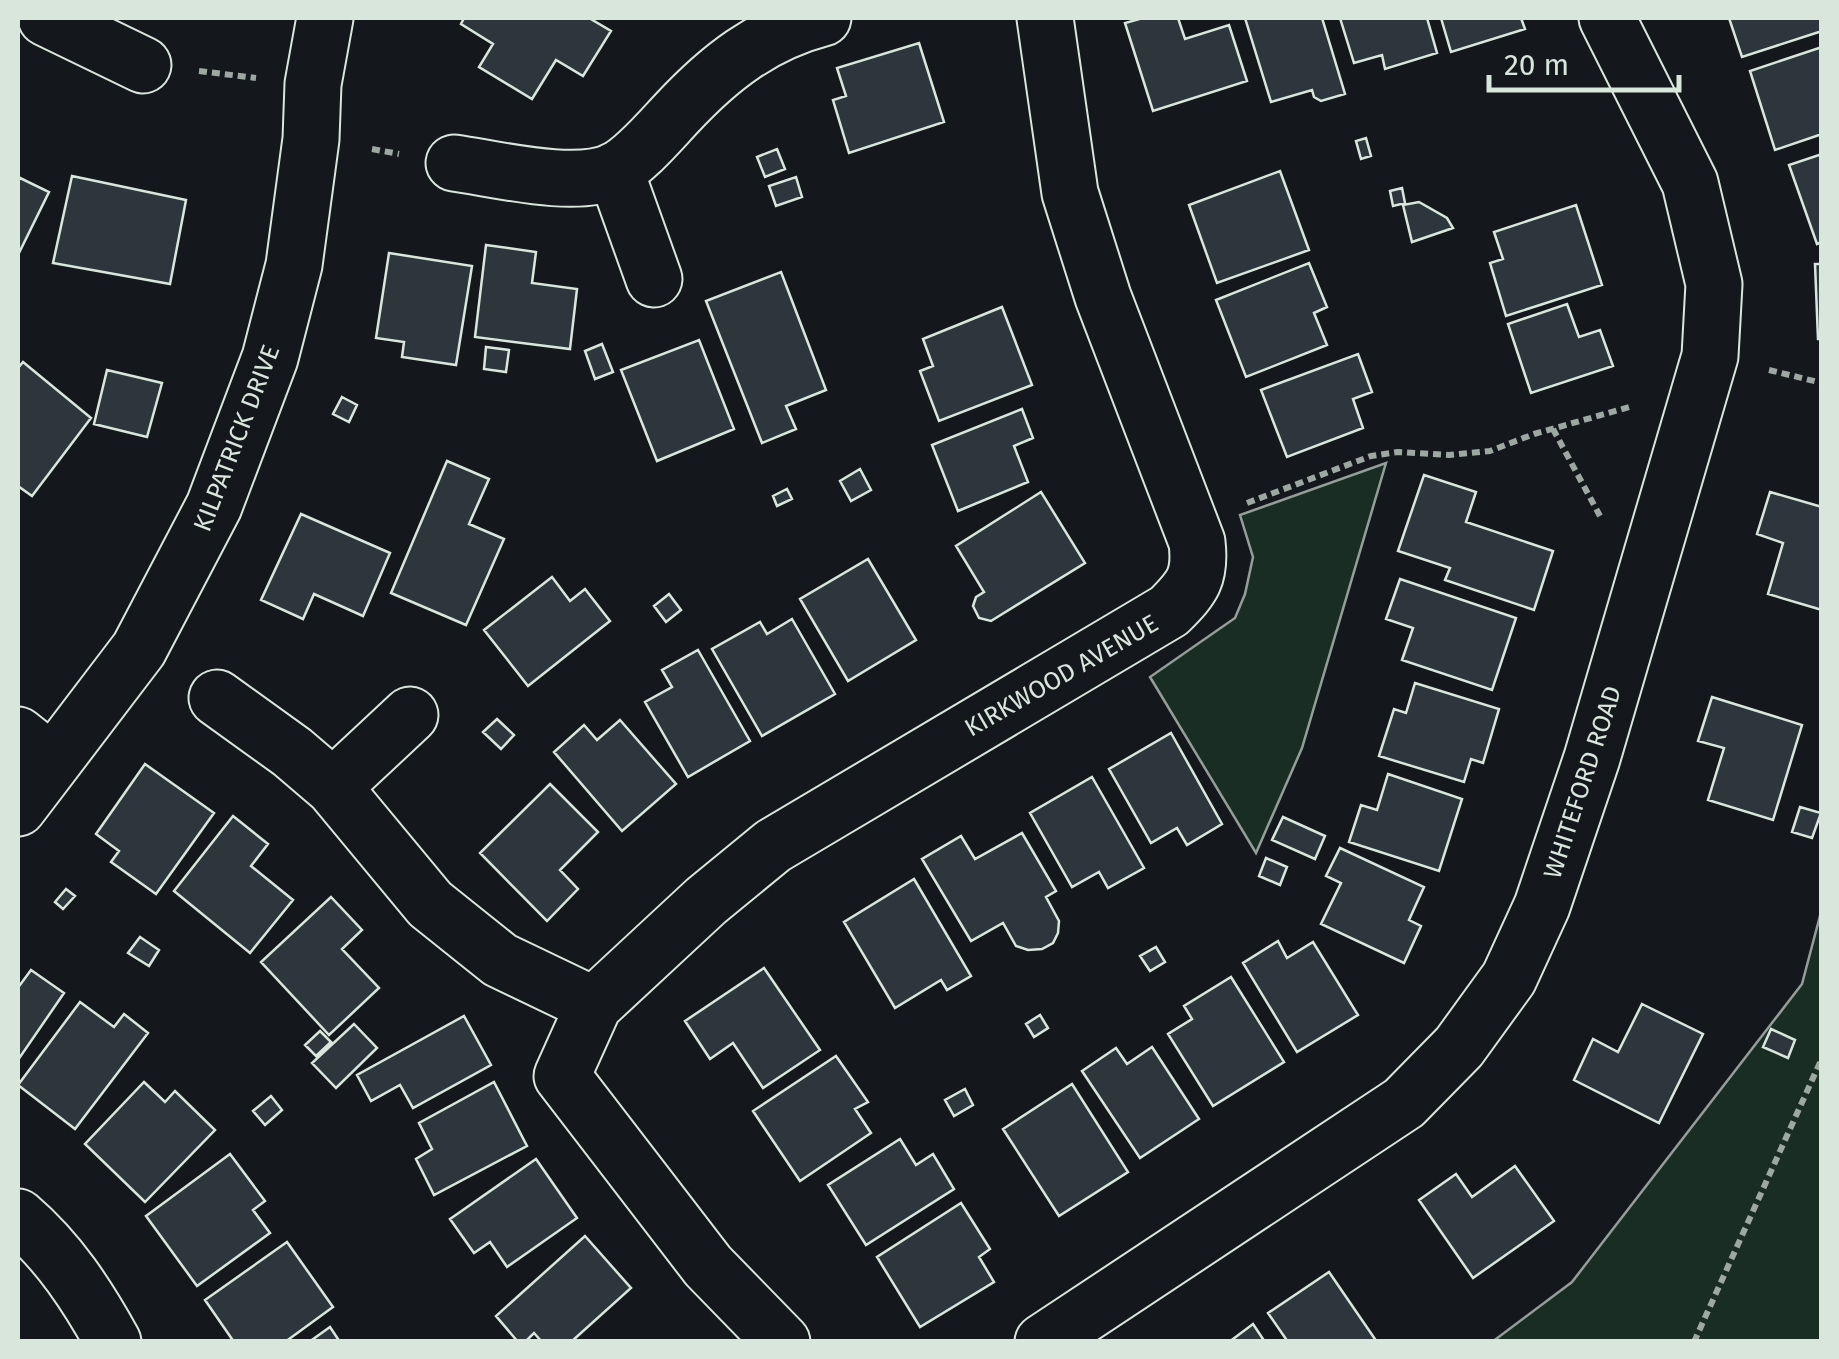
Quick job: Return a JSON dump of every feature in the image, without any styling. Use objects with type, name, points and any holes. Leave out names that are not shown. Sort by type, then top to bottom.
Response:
[{"type":"street","points":[[46,18],[144,65]]},
{"type":"street","name":"KILPATRICK DRIVE","points":[[18,808],[35,749],[138,649],[214,506],[270,358],[294,265],[313,84],[325,18]]},
{"type":"street","points":[[454,163],[576,179],[614,170],[656,136],[711,76],[759,41],[823,18]]},
{"type":"street","name":"KIRKWOOD AVENUE","points":[[782,1342],[708,1266],[562,1076],[594,1005],[772,846],[1168,611],[1190,590],[1200,566],[1190,524],[1103,297],[1070,193],[1045,18]]},
{"type":"street","name":"WHITEFORD ROAD","points":[[1043,1342],[1404,1102],[1458,1047],[1509,978],[1542,906],[1592,758],[1710,356],[1714,284],[1690,183],[1606,18]]},
{"type":"street","points":[[614,170],[654,279]]},
{"type":"street","points":[[217,698],[333,787],[430,904],[500,960],[594,1005]]},
{"type":"street","points":[[333,787],[410,715]]},
{"type":"street","points":[[18,1217],[58,1256],[87,1295],[113,1342]]},
{"type":"path","points":[[144,65],[313,84]]},
{"type":"path","points":[[310,139],[454,163]]},
{"type":"path","points":[[1190,524],[1371,456],[1490,451],[1534,434],[1624,410],[1662,392],[1710,356]]},
{"type":"path","points":[[1694,1342],[1822,1058]]},
{"type":"green space","points":[[1386,463],[1302,748],[1256,853],[1150,677],[1235,618],[1253,557],[1240,515]]},
{"type":"green space","points":[[1821,912],[1821,1341],[1492,1342],[1572,1282],[1802,984]]},
{"type":"building","points":[[464,18],[589,18],[611,31],[583,76],[556,60],[532,99],[479,67],[493,44],[461,24]]},
{"type":"building","points":[[1143,18],[1178,18],[1185,39],[1229,25],[1247,81],[1153,111],[1125,23]]},
{"type":"building","points":[[1245,18],[1322,18],[1345,94],[1321,101],[1312,90],[1271,102]]},
{"type":"building","points":[[1340,18],[1427,18],[1437,53],[1385,69],[1382,55],[1354,63]]},
{"type":"building","points":[[1441,18],[1521,18],[1525,29],[1451,52]]},
{"type":"building","points":[[1729,18],[1822,18],[1822,31],[1742,57]]},
{"type":"building","points":[[919,43],[944,122],[849,153],[833,100],[846,96],[837,68]]},
{"type":"building","points":[[1822,47],[1822,134],[1775,150],[1750,71]]},
{"type":"building","points":[[1366,138],[1371,156],[1361,159],[1356,141]]},
{"type":"building","points":[[777,149],[785,169],[765,177],[757,157]]},
{"type":"building","points":[[1822,154],[1822,242],[1817,244],[1789,165]]},
{"type":"building","points":[[1280,171],[1309,250],[1217,283],[1189,205]]},
{"type":"building","points":[[72,176],[186,200],[170,284],[53,263]]},
{"type":"building","points":[[18,177],[49,192],[18,255]]},
{"type":"building","points":[[796,177],[802,197],[776,206],[769,186]]},
{"type":"building","points":[[1402,188],[1405,203],[1393,206],[1390,191]]},
{"type":"building","points":[[1419,202],[1447,218],[1453,228],[1412,242],[1403,205]]},
{"type":"building","points":[[1576,205],[1602,285],[1506,316],[1490,263],[1503,259],[1494,232]]},
{"type":"building","points":[[486,245],[536,252],[532,283],[577,289],[570,349],[475,337]]},
{"type":"building","points":[[389,253],[472,266],[456,365],[402,357],[404,342],[376,338]]},
{"type":"building","points":[[1309,263],[1327,307],[1314,313],[1327,345],[1246,377],[1216,300]]},
{"type":"building","points":[[1815,264],[1822,264],[1822,339],[1818,339]]},
{"type":"building","points":[[781,272],[826,390],[786,406],[796,429],[762,443],[706,301]]},
{"type":"building","points":[[1567,304],[1579,337],[1600,330],[1613,366],[1531,393],[1508,324]]},
{"type":"building","points":[[1002,307],[1032,385],[939,421],[920,371],[933,366],[923,339]]},
{"type":"building","points":[[699,340],[734,429],[657,461],[621,370]]},
{"type":"building","points":[[602,344],[613,372],[595,379],[585,351]]},
{"type":"building","points":[[486,347],[509,350],[506,372],[484,369]]},
{"type":"building","points":[[1358,354],[1372,392],[1353,399],[1363,428],[1287,457],[1261,390]]},
{"type":"building","points":[[23,362],[91,418],[32,496],[18,486],[18,368]]},
{"type":"building","points":[[107,370],[162,383],[147,437],[94,424]]},
{"type":"building","points":[[342,397],[357,405],[349,422],[333,414]]},
{"type":"building","points":[[1022,409],[1033,438],[1014,446],[1028,482],[958,511],[932,445]]},
{"type":"building","points":[[447,461],[489,479],[469,524],[504,539],[466,625],[391,593]]},
{"type":"building","points":[[860,469],[871,490],[851,501],[840,481]]},
{"type":"building","points":[[1424,475],[1476,492],[1466,522],[1553,551],[1534,610],[1445,580],[1450,568],[1398,551]]},
{"type":"building","points":[[787,489],[792,499],[777,506],[773,496]]},
{"type":"building","points":[[1041,492],[1085,563],[991,621],[979,618],[973,606],[976,597],[984,592],[956,546]]},
{"type":"building","points":[[1770,492],[1822,507],[1822,610],[1768,594],[1783,543],[1757,534]]},
{"type":"building","points":[[301,514],[390,553],[363,616],[314,594],[303,619],[261,600]]},
{"type":"building","points":[[868,559],[916,640],[848,681],[800,599]]},
{"type":"building","points":[[552,577],[570,601],[585,589],[610,621],[528,686],[484,630]]},
{"type":"building","points":[[1400,579],[1516,618],[1492,690],[1402,660],[1413,628],[1386,619]]},
{"type":"building","points":[[669,594],[681,610],[666,622],[654,606]]},
{"type":"building","points":[[792,619],[835,694],[762,736],[712,649],[760,622],[767,634]]},
{"type":"building","points":[[698,650],[750,741],[688,777],[645,702],[672,687],[662,670]]},
{"type":"building","points":[[1415,683],[1499,709],[1483,763],[1471,759],[1464,782],[1379,756],[1394,709],[1406,713]]},
{"type":"building","points":[[1712,697],[1802,725],[1773,820],[1708,800],[1724,748],[1698,741]]},
{"type":"building","points":[[497,719],[514,735],[501,749],[483,732]]},
{"type":"building","points":[[620,720],[676,784],[622,831],[554,752],[584,725],[597,740]]},
{"type":"building","points":[[1171,733],[1222,824],[1187,845],[1177,828],[1151,843],[1109,769]]},
{"type":"building","points":[[145,764],[214,813],[156,894],[111,862],[119,851],[96,834]]},
{"type":"building","points":[[1388,774],[1462,799],[1439,871],[1349,842],[1361,805],[1377,810]]},
{"type":"building","points":[[1092,777],[1144,868],[1108,888],[1099,872],[1072,887],[1030,813]]},
{"type":"building","points":[[550,784],[598,832],[560,870],[578,889],[547,921],[480,853]]},
{"type":"building","points":[[1800,807],[1821,813],[1812,838],[1792,832]]},
{"type":"building","points":[[233,816],[268,844],[251,866],[293,900],[250,953],[174,891]]},
{"type":"building","points":[[1283,817],[1325,836],[1315,859],[1272,840]]},
{"type":"building","points":[[1022,833],[1056,891],[1046,897],[1059,921],[1058,933],[1053,943],[1028,950],[1016,946],[1003,923],[971,941],[922,859],[961,836],[975,859]]},
{"type":"building","points":[[1340,848],[1424,887],[1409,920],[1421,926],[1404,963],[1321,924],[1341,883],[1326,876]]},
{"type":"building","points":[[1266,858],[1287,867],[1280,885],[1259,876]]},
{"type":"building","points":[[914,879],[971,976],[947,990],[941,980],[895,1008],[844,922]]},
{"type":"building","points":[[66,889],[75,896],[63,909],[55,902]]},
{"type":"building","points":[[331,897],[362,930],[342,949],[379,988],[329,1035],[261,962]]},
{"type":"building","points":[[140,937],[159,950],[149,966],[128,953]]},
{"type":"building","points":[[1278,941],[1287,958],[1313,942],[1358,1015],[1297,1052],[1243,963]]},
{"type":"building","points":[[1156,947],[1165,962],[1150,971],[1140,956]]},
{"type":"building","points":[[764,968],[820,1050],[763,1088],[733,1043],[710,1059],[685,1021]]},
{"type":"building","points":[[31,970],[64,993],[18,1060],[18,984]]},
{"type":"building","points":[[1231,977],[1284,1062],[1213,1106],[1168,1034],[1192,1019],[1184,1006]]},
{"type":"building","points":[[80,1002],[114,1027],[124,1014],[148,1033],[75,1129],[18,1085]]},
{"type":"building","points":[[1642,1004],[1703,1034],[1659,1123],[1574,1080],[1593,1039],[1618,1052]]},
{"type":"building","points":[[1040,1015],[1048,1028],[1034,1037],[1026,1024]]},
{"type":"building","points":[[464,1016],[491,1065],[413,1108],[400,1085],[371,1101],[357,1075]]},
{"type":"building","points":[[354,1024],[377,1048],[336,1088],[312,1063]]},
{"type":"building","points":[[1771,1029],[1795,1040],[1788,1058],[1763,1047]]},
{"type":"building","points":[[320,1031],[331,1042],[316,1056],[305,1045]]},
{"type":"building","points":[[1152,1047],[1199,1119],[1140,1158],[1082,1071],[1116,1048],[1127,1064]]},
{"type":"building","points":[[836,1056],[868,1102],[855,1109],[871,1133],[800,1181],[753,1111]]},
{"type":"building","points":[[144,1082],[165,1102],[175,1091],[215,1130],[145,1202],[85,1144]]},
{"type":"building","points":[[494,1082],[527,1146],[434,1195],[416,1159],[432,1149],[419,1123]]},
{"type":"building","points":[[1072,1084],[1128,1172],[1059,1216],[1003,1129]]},
{"type":"building","points":[[965,1089],[973,1105],[954,1116],[945,1100]]},
{"type":"building","points":[[271,1096],[282,1110],[265,1125],[253,1111]]},
{"type":"building","points":[[900,1139],[916,1165],[933,1154],[954,1189],[866,1245],[828,1185]]},
{"type":"building","points":[[230,1154],[265,1201],[253,1210],[270,1233],[197,1286],[146,1216]]},
{"type":"building","points":[[536,1159],[577,1218],[507,1267],[490,1242],[474,1253],[450,1219]]},
{"type":"building","points":[[1515,1166],[1554,1221],[1473,1278],[1419,1200],[1456,1174],[1472,1197]]},
{"type":"building","points":[[961,1203],[990,1249],[979,1257],[994,1282],[920,1327],[877,1257]]},
{"type":"building","points":[[585,1236],[631,1288],[571,1342],[542,1342],[534,1333],[525,1342],[518,1342],[496,1316]]},
{"type":"building","points":[[287,1242],[333,1307],[285,1342],[234,1342],[205,1300]]},
{"type":"building","points":[[1329,1272],[1377,1342],[1288,1342],[1268,1313]]},
{"type":"building","points":[[1253,1324],[1265,1342],[1229,1342]]},
{"type":"building","points":[[330,1327],[340,1342],[309,1342]]}]
